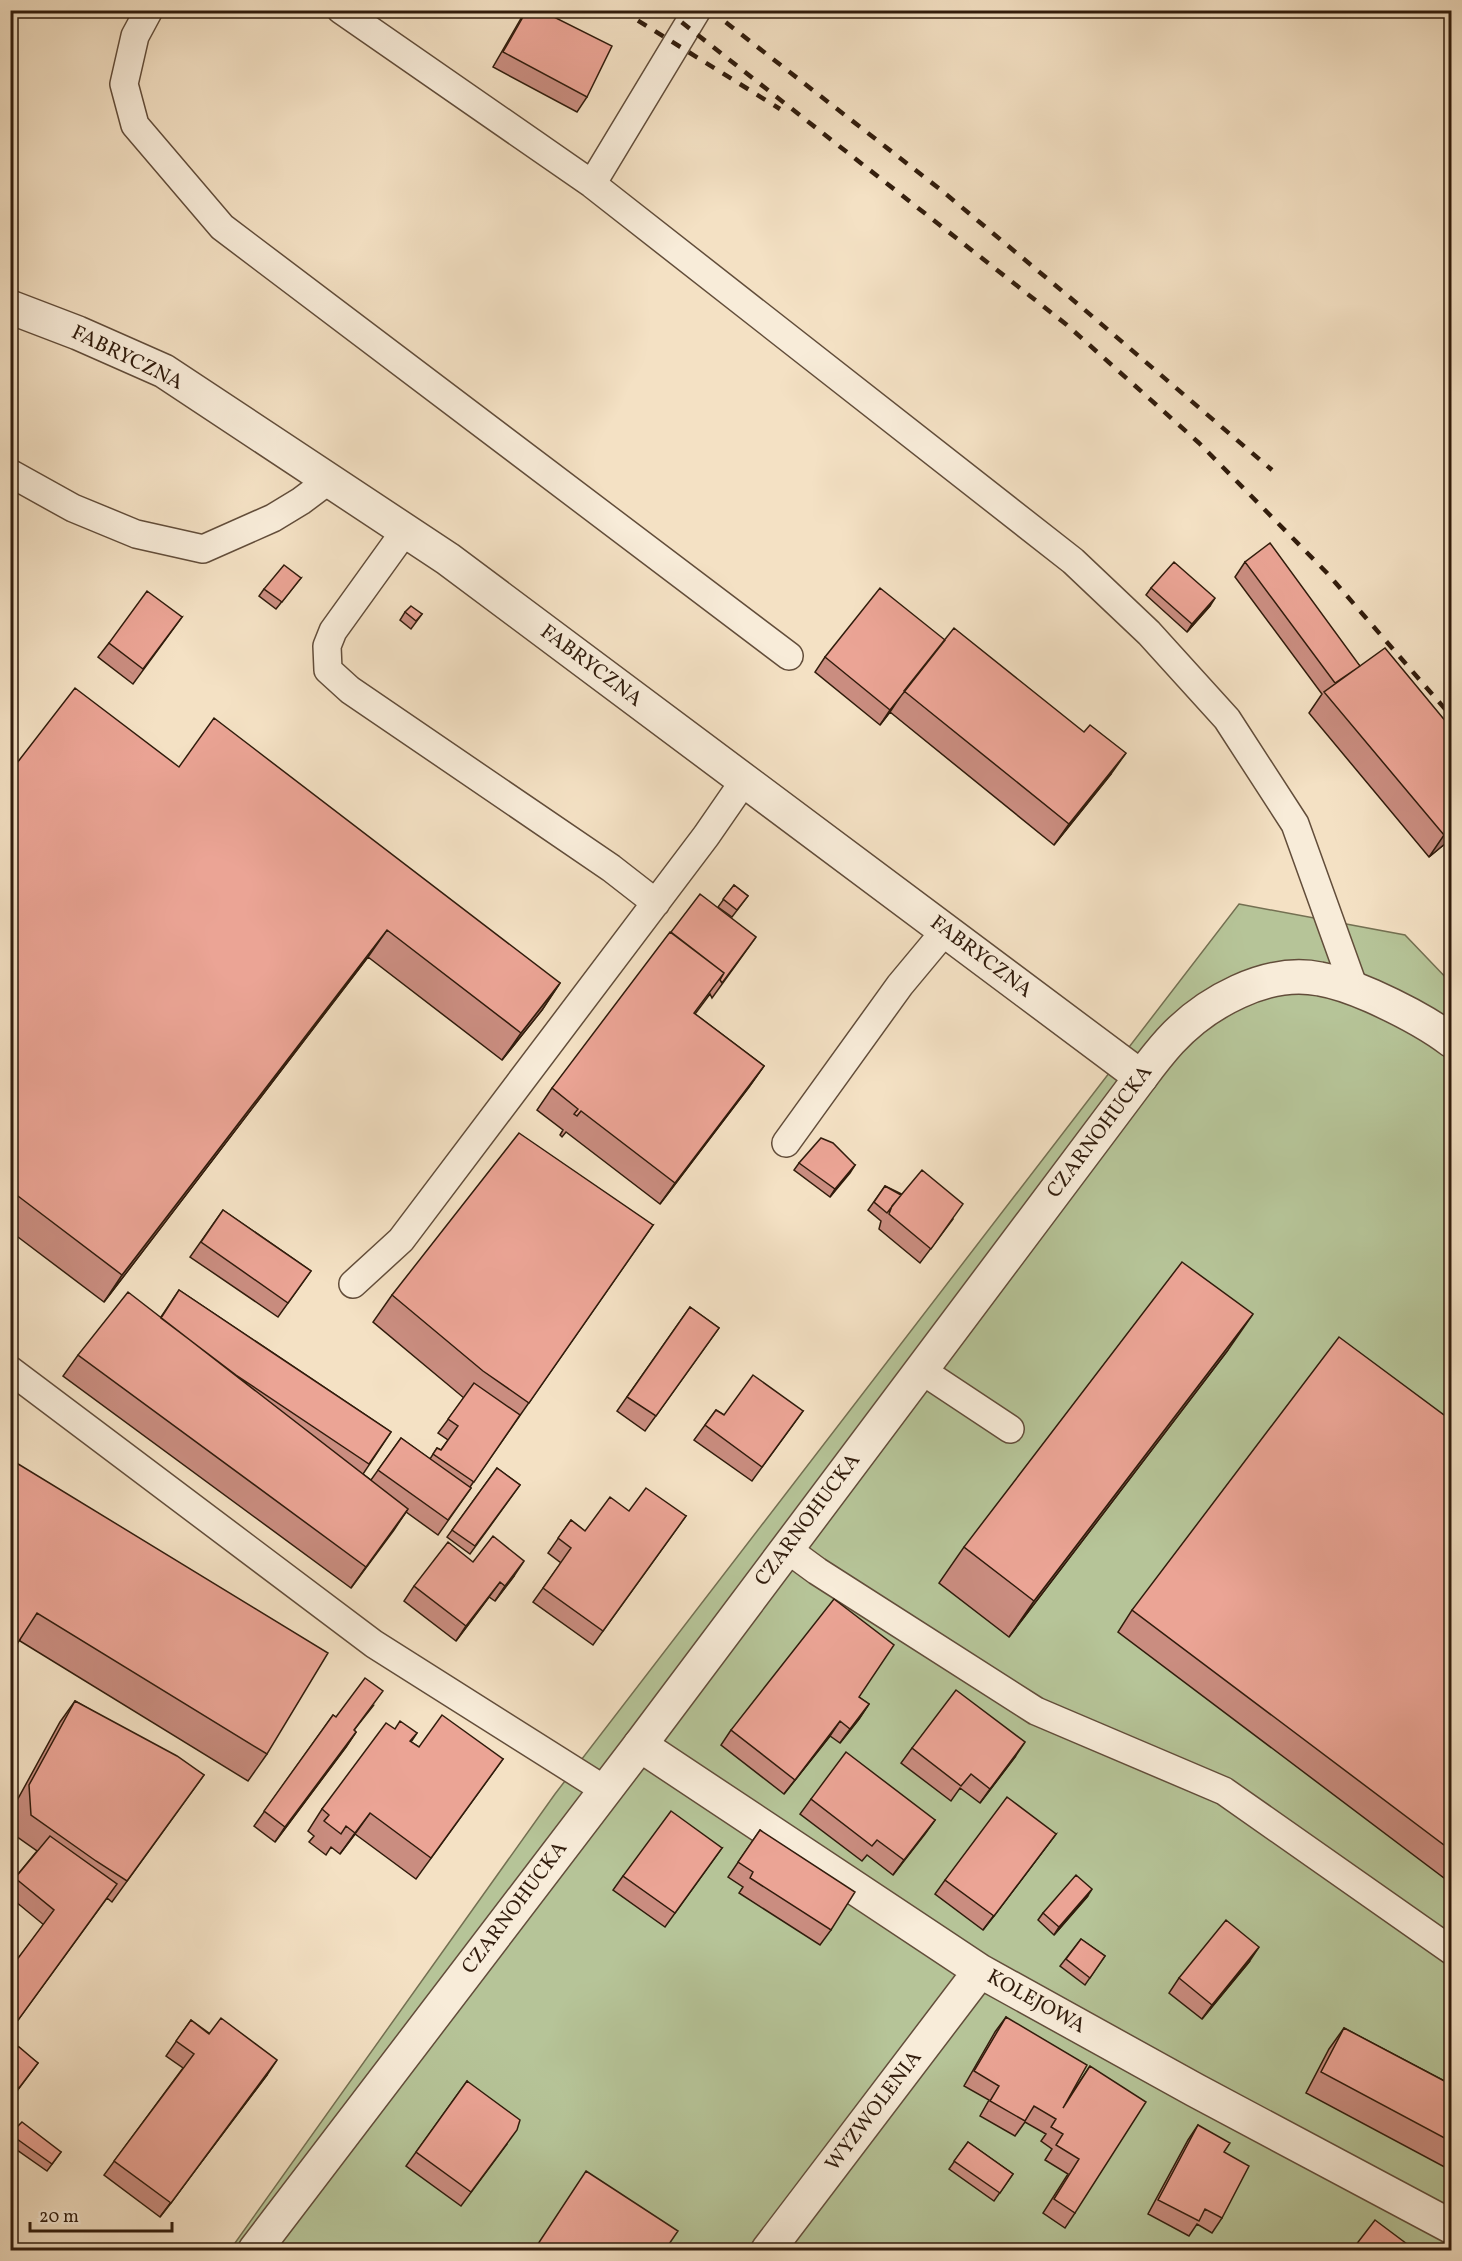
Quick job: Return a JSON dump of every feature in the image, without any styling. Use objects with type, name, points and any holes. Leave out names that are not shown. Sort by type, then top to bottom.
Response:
[{"type":"street","name":"FABRYCZNA","points":[[10,307],[78,333],[164,371],[448,559],[1141,1077]]},
{"type":"street","name":"CZARNOHUCKA","points":[[255,2250],[605,1791],[1171,1040],[1216,1002],[1245,988],[1280,977],[1318,978],[1354,988],[1430,1024],[1452,1041]]},
{"type":"street","name":"KOLEJOWA","points":[[640,1744],[980,1971],[1195,2090],[1452,2227]]},
{"type":"street","name":"WYZWOLENIA","points":[[768,2250],[980,1971]]},
{"type":"lane","points":[[149,10],[135,36],[124,84],[135,125],[222,227],[789,656]]},
{"type":"lane","points":[[341,10],[592,184],[1073,561],[1149,633],[1227,719],[1295,824],[1354,988]]},
{"type":"lane","points":[[592,184],[697,10]]},
{"type":"lane","points":[[10,473],[73,508],[136,534],[203,549],[273,518],[329,480]]},
{"type":"lane","points":[[405,531],[333,631],[327,646],[328,670],[350,690],[612,868],[656,903]]},
{"type":"lane","points":[[353,1284],[401,1240],[656,903],[744,781]]},
{"type":"lane","points":[[786,1143],[900,985],[945,931]]},
{"type":"lane","points":[[10,1370],[374,1644],[605,1791]]},
{"type":"lane","points":[[921,1370],[1010,1429]]},
{"type":"lane","points":[[787,1549],[817,1571],[1036,1711],[1224,1791],[1452,1952]]},
{"type":"green space","points":[[1239,904],[1405,935],[1452,984],[1451,2250],[230,2250],[555,1794]]},
{"type":"building","points":[[527,10],[540,10],[612,46],[587,97],[503,52]]},
{"type":"building","points":[[1270,543],[1360,666],[1335,683],[1245,562]]},
{"type":"building","points":[[1174,562],[1215,598],[1192,624],[1151,588]]},
{"type":"building","points":[[284,565],[301,578],[282,602],[264,589]]},
{"type":"building","points":[[880,588],[945,640],[890,710],[825,657]]},
{"type":"building","points":[[147,591],[182,617],[143,669],[109,643]]},
{"type":"building","points":[[411,606],[422,614],[416,621],[405,612]]},
{"type":"building","points":[[954,628],[1084,732],[1090,725],[1126,753],[1069,824],[904,691]]},
{"type":"building","points":[[1385,648],[1452,729],[1452,829],[1444,835],[1324,692]]},
{"type":"building","points":[[75,688],[179,767],[214,718],[560,983],[521,1033],[387,930],[122,1275],[10,1190],[10,772]]},
{"type":"building","points":[[734,885],[748,896],[737,910],[723,899]]},
{"type":"building","points":[[700,894],[756,937],[722,983],[720,980],[724,973],[671,932]]},
{"type":"building","points":[[670,932],[724,973],[694,1013],[764,1066],[675,1183],[581,1111],[577,1116],[574,1114],[578,1109],[552,1088]]},
{"type":"building","points":[[519,1133],[653,1225],[529,1403],[483,1371],[392,1295]]},
{"type":"building","points":[[821,1138],[833,1143],[855,1165],[835,1189],[799,1163]]},
{"type":"building","points":[[922,1170],[963,1204],[931,1249],[889,1214],[892,1206]]},
{"type":"building","points":[[885,1186],[901,1195],[887,1213],[874,1202]]},
{"type":"building","points":[[223,1210],[311,1271],[288,1303],[201,1242]]},
{"type":"building","points":[[1182,1262],[1253,1314],[1034,1601],[964,1547]]},
{"type":"building","points":[[179,1290],[391,1432],[369,1464],[236,1375],[161,1318]]},
{"type":"building","points":[[128,1292],[408,1509],[366,1567],[78,1355]]},
{"type":"building","points":[[690,1307],[719,1328],[656,1416],[627,1397]]},
{"type":"building","points":[[1339,1337],[1452,1421],[1452,1851],[1132,1610]]},
{"type":"building","points":[[753,1375],[803,1411],[762,1467],[705,1425],[716,1410],[724,1415]]},
{"type":"building","points":[[474,1383],[520,1415],[474,1482],[433,1454],[437,1448],[441,1450],[458,1426],[448,1419]]},
{"type":"building","points":[[401,1438],[471,1488],[448,1520],[378,1470]]},
{"type":"building","points":[[10,1459],[328,1653],[267,1754],[37,1613],[10,1655]]},
{"type":"building","points":[[497,1468],[520,1485],[475,1546],[452,1530]]},
{"type":"building","points":[[646,1488],[686,1516],[603,1631],[543,1588],[571,1548],[558,1538],[571,1520],[585,1531],[610,1497],[629,1511]]},
{"type":"building","points":[[493,1536],[524,1561],[505,1586],[500,1582],[466,1626],[414,1586],[448,1542],[473,1562]]},
{"type":"building","points":[[834,1599],[894,1645],[859,1697],[869,1704],[850,1729],[840,1721],[795,1780],[731,1730]]},
{"type":"building","points":[[365,1678],[383,1691],[354,1730],[356,1732],[285,1827],[264,1811],[333,1715],[336,1717]]},
{"type":"building","points":[[956,1690],[1025,1742],[990,1789],[971,1774],[961,1786],[912,1748]]},
{"type":"building","points":[[75,1701],[177,1756],[204,1775],[127,1881],[31,1815],[29,1785]]},
{"type":"building","points":[[442,1715],[503,1759],[431,1858],[370,1813],[355,1833],[346,1826],[341,1834],[324,1821],[329,1815],[322,1809],[386,1723],[395,1729],[400,1721],[417,1733],[410,1741],[419,1747]]},
{"type":"building","points":[[846,1752],[935,1820],[904,1860],[877,1840],[872,1846],[811,1799]]},
{"type":"building","points":[[1007,1797],[1056,1834],[994,1916],[945,1880]]},
{"type":"building","points":[[671,1811],[722,1848],[675,1913],[623,1876]]},
{"type":"building","points":[[760,1830],[855,1892],[831,1930],[750,1878],[753,1872],[738,1862]]},
{"type":"building","points":[[50,1836],[117,1884],[16,2023],[10,2018],[10,1969],[54,1910],[15,1878]]},
{"type":"building","points":[[1076,1875],[1092,1889],[1059,1927],[1043,1913]]},
{"type":"building","points":[[1226,1920],[1259,1947],[1212,2005],[1179,1978]]},
{"type":"building","points":[[1081,1939],[1105,1956],[1090,1978],[1066,1959]]},
{"type":"building","points":[[1006,2017],[1087,2065],[1063,2108],[1090,2066],[1146,2102],[1075,2213],[1054,2199],[1079,2159],[1056,2145],[1063,2134],[1051,2127],[1056,2119],[1034,2106],[1025,2121],[990,2101],[999,2086],[974,2071]]},
{"type":"building","points":[[221,2018],[277,2060],[171,2203],[114,2161],[194,2054],[176,2041],[191,2020],[209,2034]]},
{"type":"building","points":[[1344,2028],[1452,2085],[1452,2142],[1321,2072]]},
{"type":"building","points":[[10,2043],[19,2047],[38,2063],[19,2088],[10,2082]]},
{"type":"building","points":[[467,2081],[520,2120],[517,2130],[471,2192],[416,2152]]},
{"type":"building","points":[[22,2122],[61,2152],[52,2164],[10,2134]]},
{"type":"building","points":[[1198,2125],[1230,2143],[1224,2152],[1249,2166],[1222,2218],[1205,2209],[1199,2221],[1158,2200]]},
{"type":"building","points":[[968,2142],[1013,2174],[1000,2193],[954,2161]]},
{"type":"building","points":[[586,2171],[678,2231],[665,2250],[534,2250]]},
{"type":"building","points":[[1375,2220],[1415,2250],[1352,2250]]},
{"type":"building","points":[[10,2232],[17,2238],[10,2245]]},
{"type":"building","points":[[344,2244],[350,2246],[356,2250],[339,2250]]},
{"type":"railway","points":[[621,10],[780,109]]},
{"type":"railway","points":[[666,10],[1067,325],[1199,443],[1327,573],[1452,717]]},
{"type":"railway","points":[[710,10],[941,190],[1272,470]]}]
